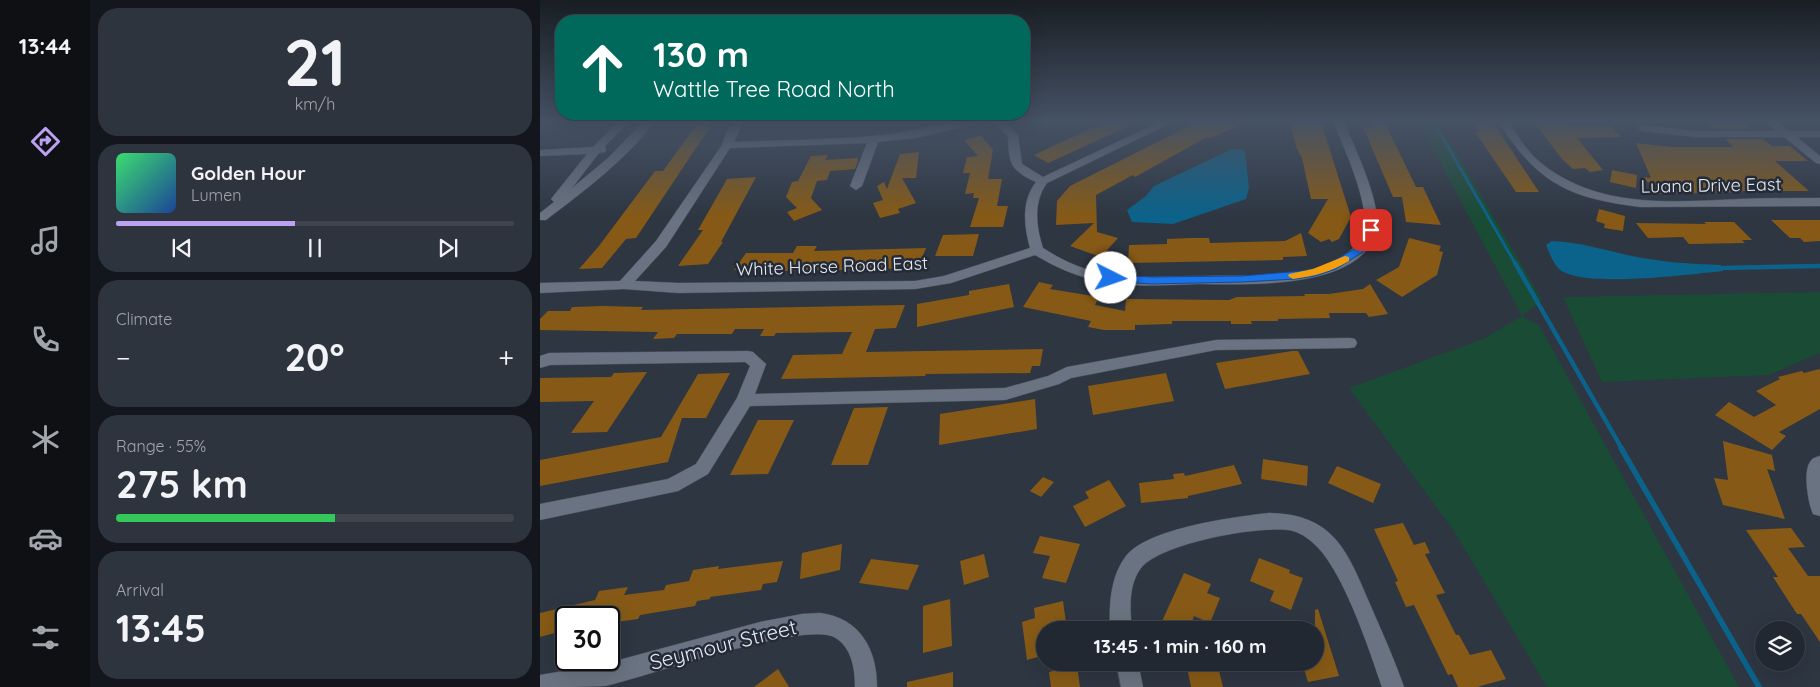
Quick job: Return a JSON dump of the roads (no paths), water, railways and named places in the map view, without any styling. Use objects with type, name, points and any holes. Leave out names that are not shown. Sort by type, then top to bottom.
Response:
[{"type":"street","points":[[541,219],[594,153]]},
{"type":"street","points":[[541,219],[590,181],[620,153]]},
{"type":"street","points":[[624,285],[661,244],[722,153]]},
{"type":"street","points":[[856,186],[868,153]]},
{"type":"street","points":[[1014,153],[1015,164],[1018,168],[1043,181]]},
{"type":"street","points":[[1102,153],[1043,181],[1036,189],[1031,220],[1037,250],[1051,260],[1067,267],[1099,276],[1151,280],[1242,279],[1296,276],[1332,267],[1350,257],[1360,250],[1366,240],[1371,230],[1372,218],[1367,198],[1350,153]]},
{"type":"street","name":"Luana Drive East","points":[[1526,153],[1537,166],[1550,175],[1575,188],[1614,200],[1658,205],[1820,202]]},
{"type":"street","points":[[1810,153],[1820,161]]},
{"type":"street","name":"White Horse Road East","points":[[540,288],[624,285],[678,288],[915,285],[946,280],[1037,250]]},
{"type":"street","points":[[745,400],[1005,394],[1052,380],[1067,373],[1216,345],[1350,343]]},
{"type":"street","points":[[540,362],[549,360],[748,356],[758,364],[745,400],[702,469],[672,486],[540,512]]},
{"type":"street","points":[[1820,463],[1817,465],[1816,488],[1820,508]]},
{"type":"street","points":[[1121,621],[1119,597],[1126,575],[1140,556],[1172,540],[1208,531],[1272,521],[1300,524],[1332,548],[1349,578],[1380,650],[1392,687]]},
{"type":"street","name":"Seymour Street","points":[[540,686],[601,681],[761,632],[816,623],[834,626],[846,633],[860,649],[867,678],[866,687]]},
{"type":"street","points":[[1129,671],[1132,687]]},
{"type":"water","points":[[1223,153],[1245,153],[1249,188],[1246,199],[1173,224],[1132,222],[1127,210],[1146,196],[1154,186]]},
{"type":"water","points":[[1552,241],[1582,245],[1654,260],[1721,265],[1723,271],[1638,279],[1590,278],[1571,275],[1559,269],[1553,261],[1546,245]]},
{"type":"waterway","points":[[1451,153],[1516,265]]},
{"type":"waterway","points":[[1515,263],[1622,449]]},
{"type":"waterway","points":[[1722,268],[1820,266]]},
{"type":"waterway","points":[[1621,448],[1759,687]]}]
